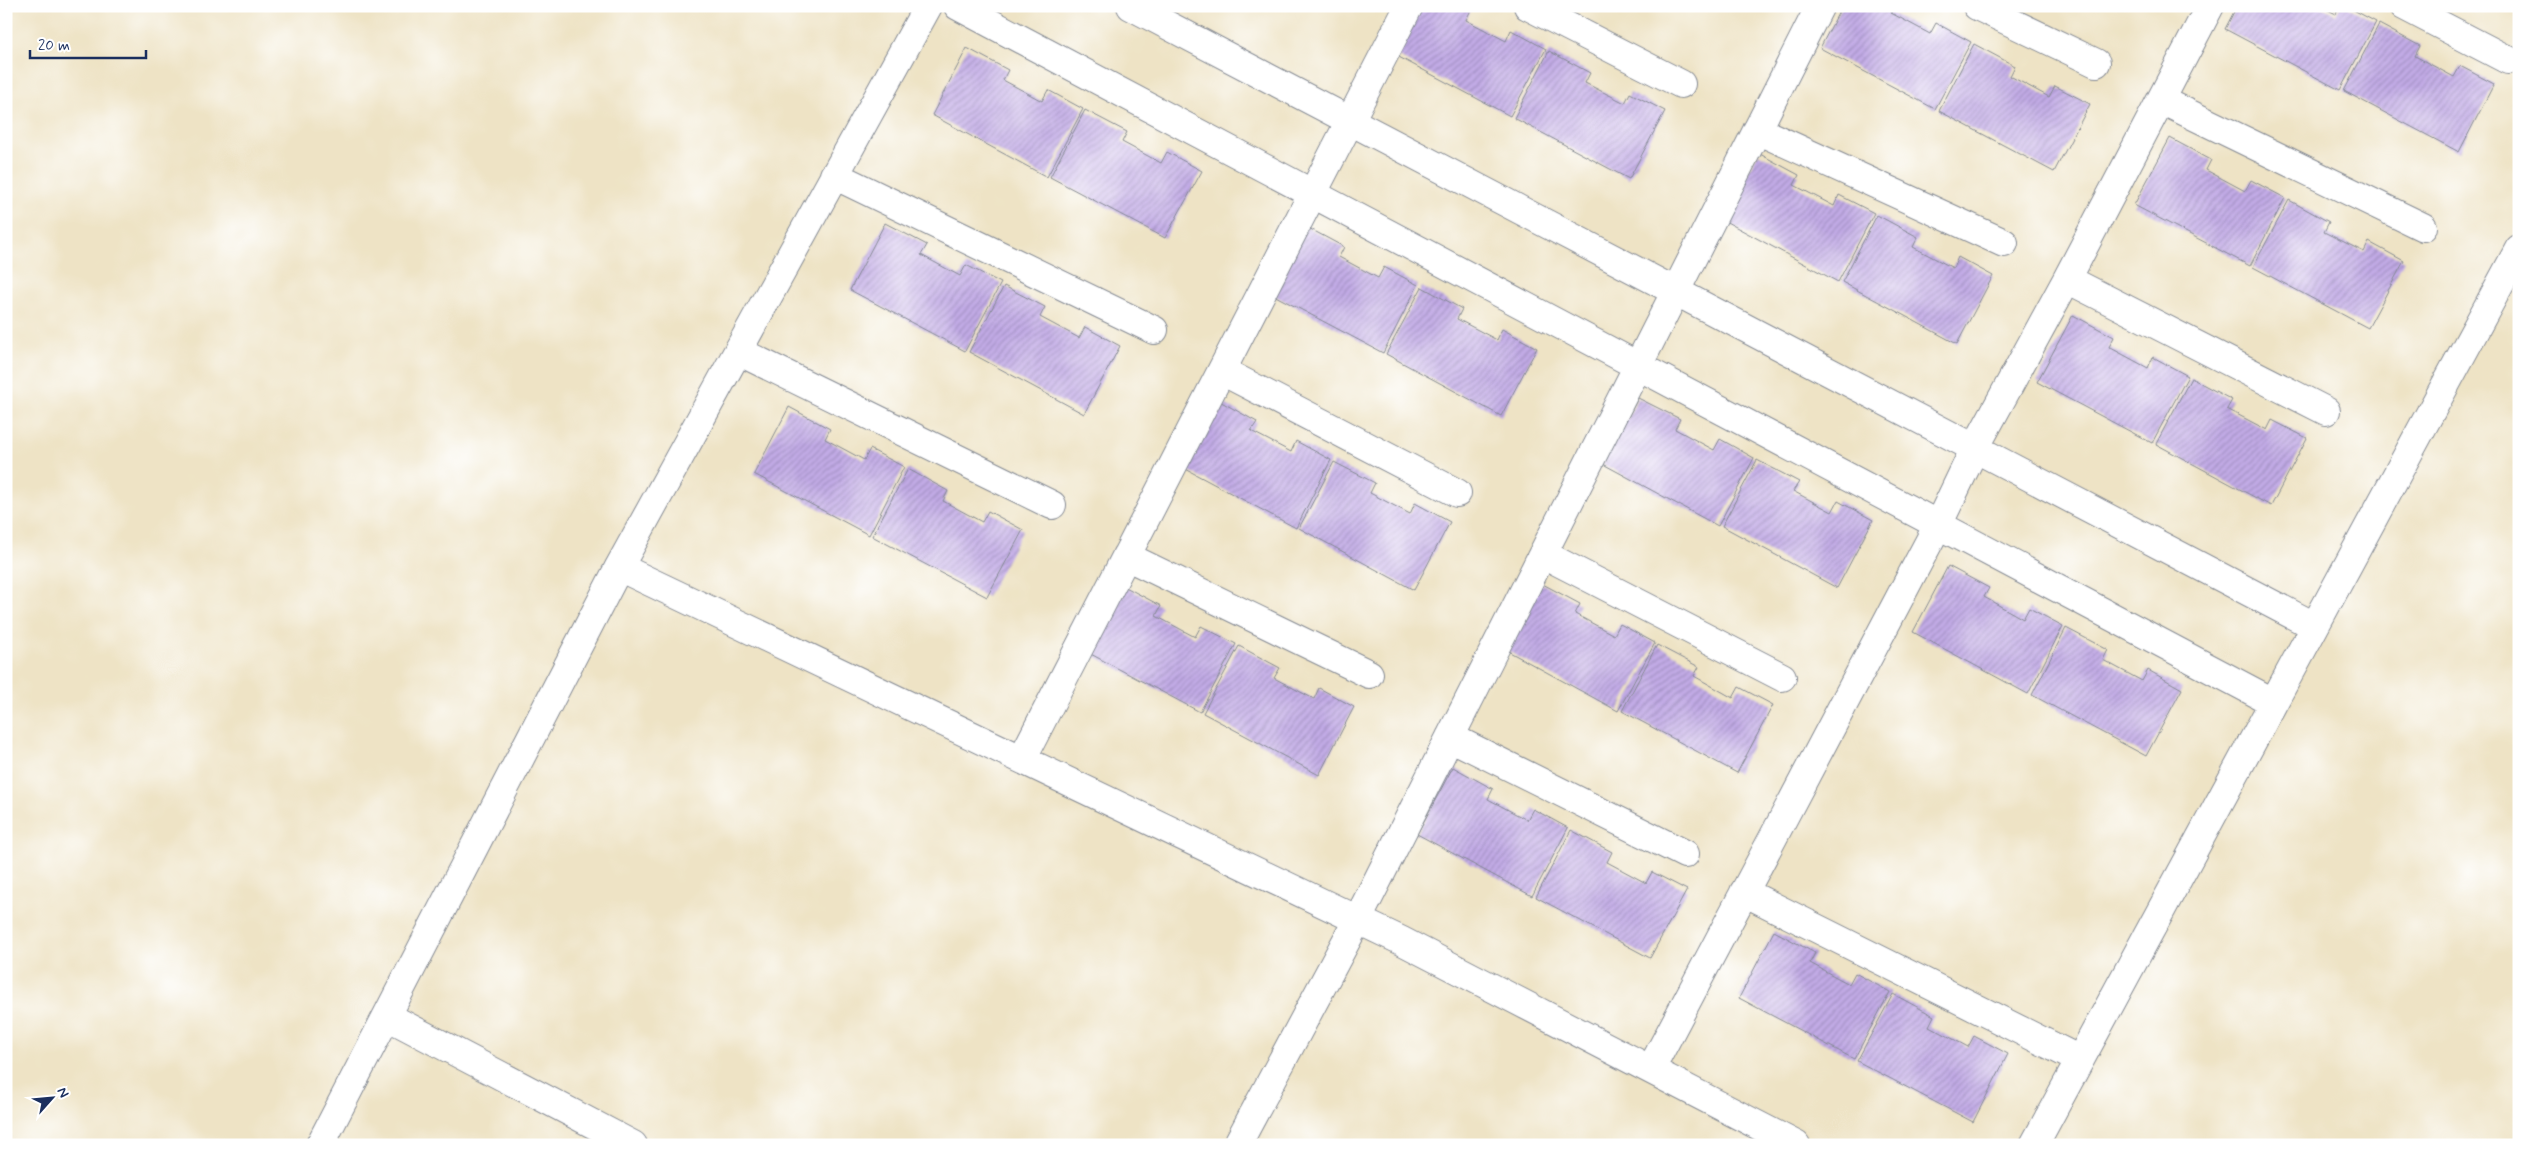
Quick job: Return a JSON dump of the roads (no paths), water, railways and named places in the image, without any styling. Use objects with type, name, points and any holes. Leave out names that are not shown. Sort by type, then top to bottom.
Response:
[{"type":"street","points":[[320,1145],[620,567],[928,6]]},
{"type":"street","points":[[958,6],[2273,702]]},
{"type":"street","points":[[1131,6],[2314,626]]},
{"type":"street","points":[[1022,759],[1409,6]]},
{"type":"street","points":[[1528,6],[1681,84]]},
{"type":"street","points":[[1237,1145],[1358,919],[1820,6]]},
{"type":"street","points":[[1977,6],[2096,63]]},
{"type":"street","points":[[1651,1069],[1938,525],[1975,448],[2067,279],[2210,6]]},
{"type":"street","points":[[2404,6],[2508,60]]},
{"type":"street","points":[[2161,100],[2422,227]]},
{"type":"street","points":[[1757,130],[2004,243]]},
{"type":"street","points":[[834,175],[1154,330]]},
{"type":"street","points":[[2034,1145],[2519,249]]},
{"type":"street","points":[[2067,279],[2326,411]]},
{"type":"street","points":[[738,351],[1052,505]]},
{"type":"street","points":[[1222,371],[1458,493]]},
{"type":"street","points":[[1543,554],[1782,677]]},
{"type":"street","points":[[1126,556],[1369,674]]},
{"type":"street","points":[[620,567],[1358,919],[1796,1145]]},
{"type":"street","points":[[1450,737],[1685,854]]},
{"type":"street","points":[[1744,892],[2080,1060]]},
{"type":"street","points":[[387,1016],[633,1145]]}]
